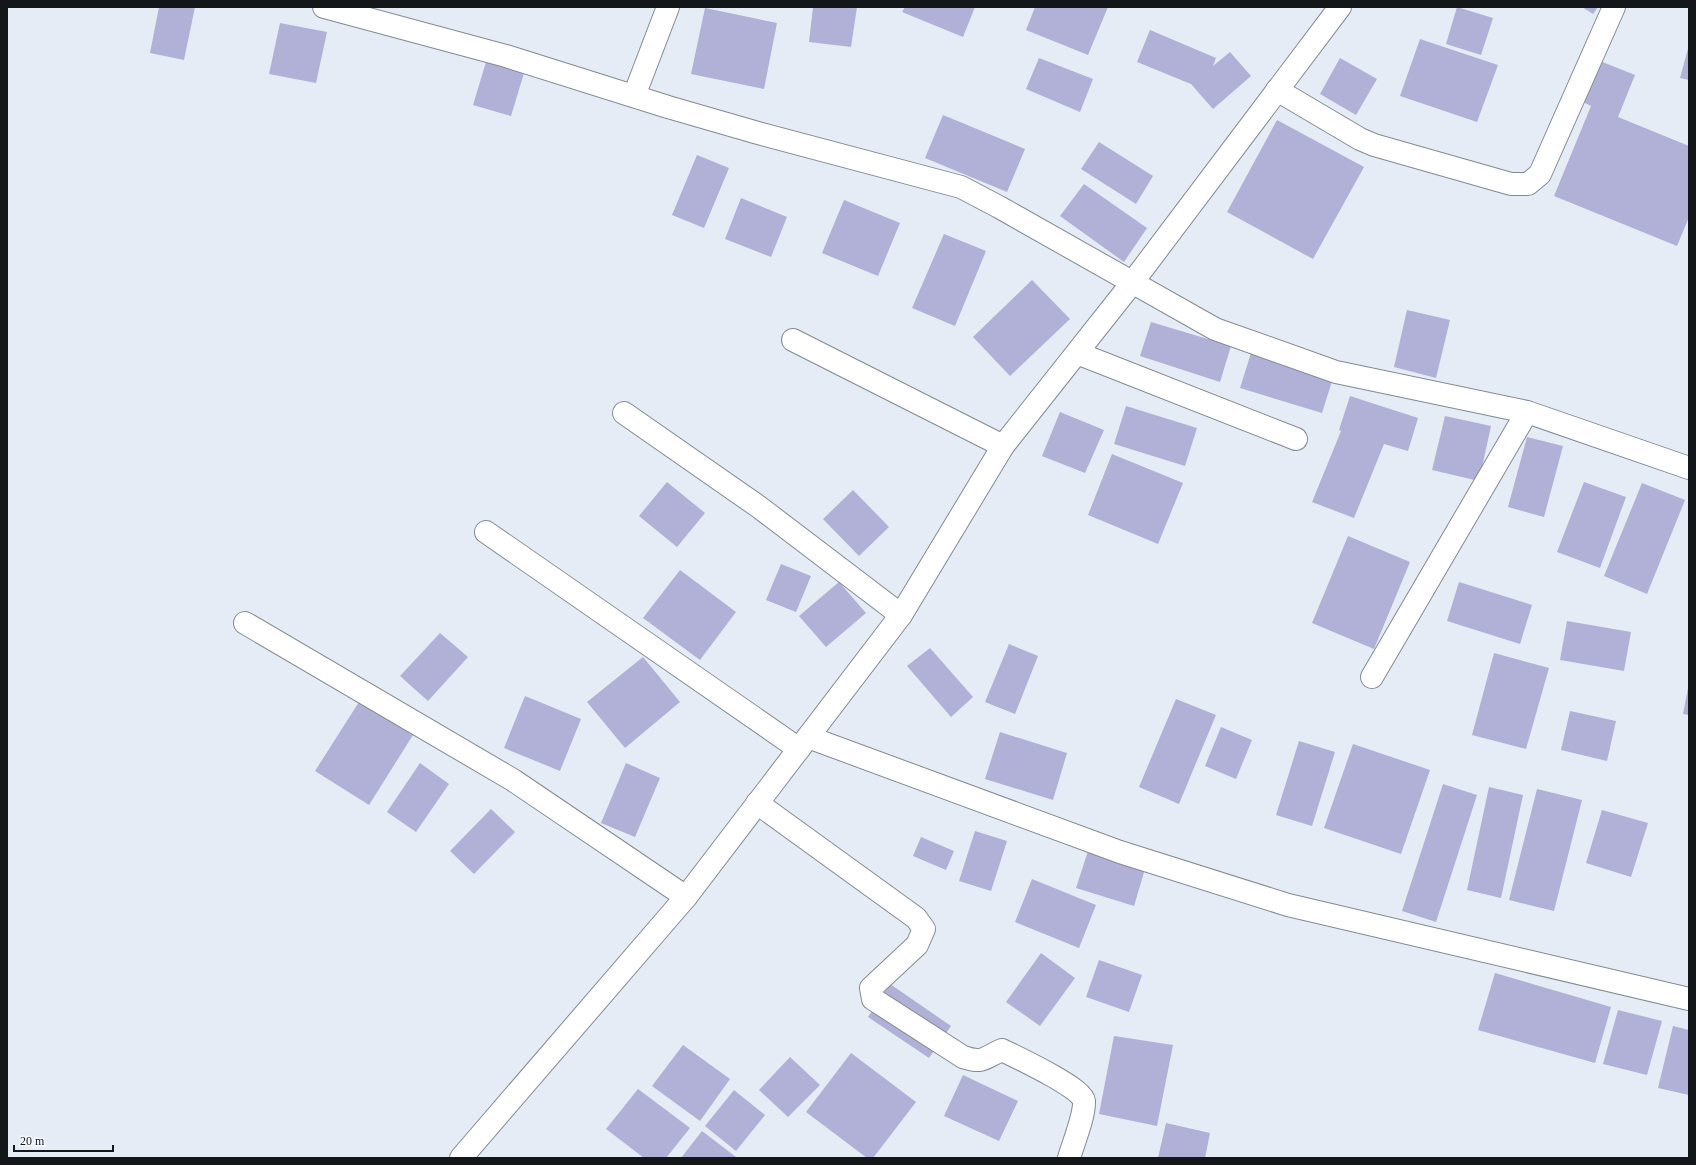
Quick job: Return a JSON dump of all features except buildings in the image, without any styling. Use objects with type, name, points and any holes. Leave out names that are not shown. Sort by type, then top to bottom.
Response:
[{"type":"street","points":[[324,7],[506,56],[634,96],[794,143],[960,187],[999,207],[1215,329],[1336,372],[1527,412],[1689,468]]},
{"type":"street","points":[[634,96],[668,7]]},
{"type":"street","points":[[461,1158],[686,896],[901,615],[1003,446],[1132,283],[1340,7]]},
{"type":"street","points":[[1277,90],[1360,139],[1374,145],[1511,184],[1528,184],[1540,174],[1614,7]]},
{"type":"street","points":[[793,340],[1003,446]]},
{"type":"street","points":[[1077,353],[1296,439]]},
{"type":"street","points":[[1372,677],[1527,412]]},
{"type":"street","points":[[624,413],[759,507],[901,615]]},
{"type":"street","points":[[486,532],[803,743],[1120,852],[1288,905],[1689,1000]]},
{"type":"street","points":[[245,623],[513,780],[686,896]]},
{"type":"street","points":[[757,803],[916,918],[924,929],[917,944],[871,988],[873,999],[963,1057],[974,1061],[983,1061],[1002,1050],[1042,1069],[1080,1093],[1084,1100],[1083,1109],[1070,1158]]}]
